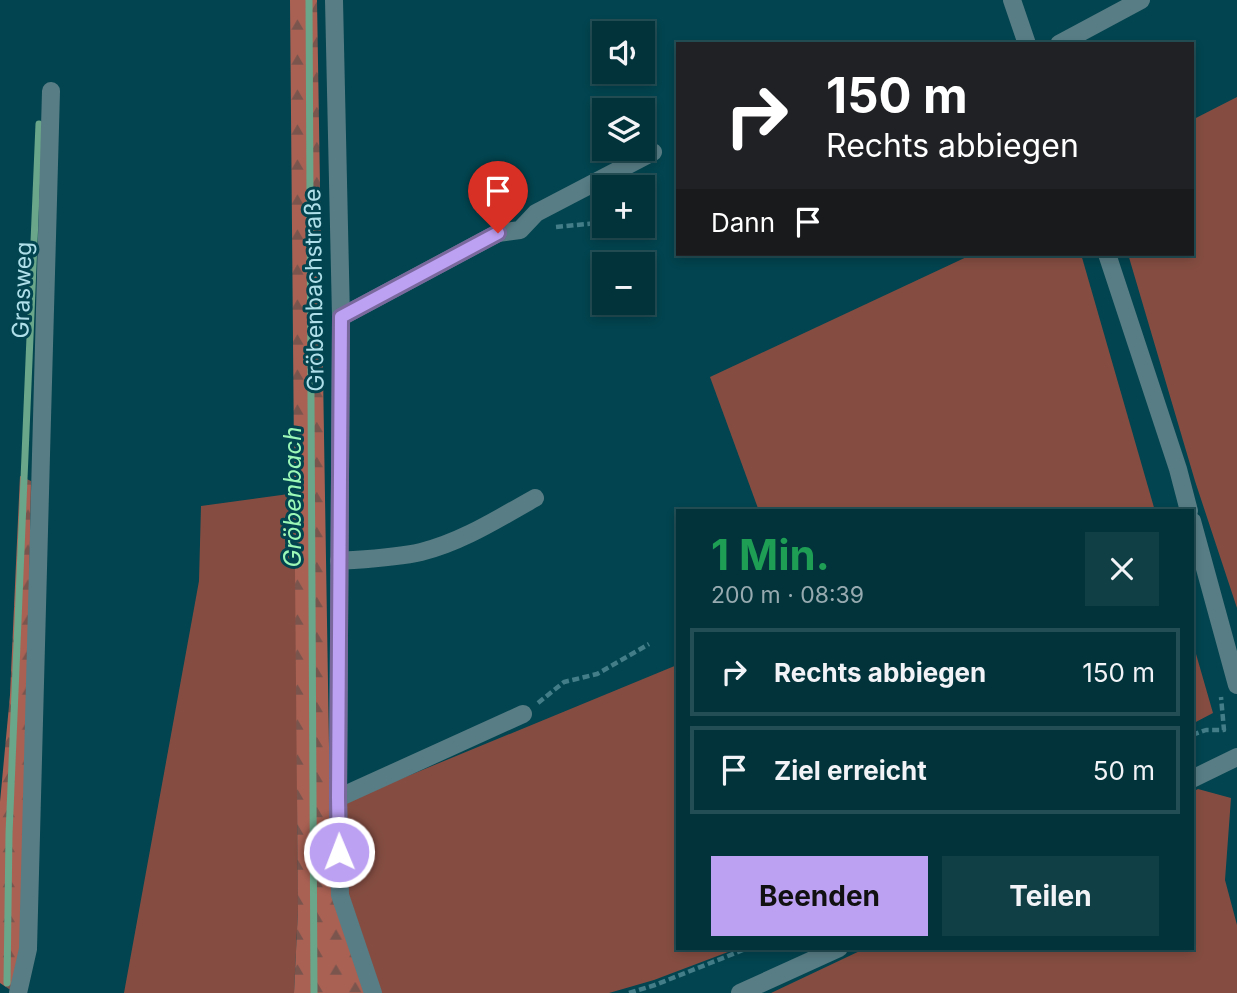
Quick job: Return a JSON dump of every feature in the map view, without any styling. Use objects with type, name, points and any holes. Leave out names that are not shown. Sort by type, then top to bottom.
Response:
[{"type":"street","name":"Gröbenbachstraße","points":[[334,0],[341,317],[338,798],[340,895],[373,993]]},
{"type":"street","points":[[1012,0],[1026,42]]},
{"type":"street","points":[[1063,42],[1141,0]]},
{"type":"street","name":"Grasweg","points":[[18,993],[28,949],[34,642],[51,91]]},
{"type":"street","points":[[341,317],[498,233],[520,230],[536,213],[636,161]]},
{"type":"street","points":[[1108,256],[1178,469],[1188,509]]},
{"type":"street","points":[[339,561],[421,552],[454,541],[535,498]]},
{"type":"street","points":[[1194,528],[1237,685]]},
{"type":"street","points":[[338,798],[523,714]]},
{"type":"street","points":[[1194,778],[1237,757]]},
{"type":"street","points":[[740,993],[835,950]]},
{"type":"path","points":[[523,714],[564,682],[597,674],[649,644]]},
{"type":"path","points":[[1219,689],[1224,730]]},
{"type":"path","points":[[1194,734],[1206,730],[1224,730],[1231,734]]},
{"type":"path","points":[[629,993],[743,950]]},
{"type":"shaded area","points":[[1237,97],[1237,608],[1195,481],[1129,256],[1194,256],[1194,119]]},
{"type":"shaded area","points":[[969,256],[1082,256],[1154,509],[758,509],[710,377]]},
{"type":"shaded area","points":[[296,493],[298,909],[294,993],[124,993],[199,581],[201,506]]},
{"type":"shaded area","points":[[1194,647],[1213,713],[1194,723]]},
{"type":"shaded area","points":[[676,665],[676,950],[733,950],[654,980],[609,993],[366,993],[330,808]]},
{"type":"shaded area","points":[[1198,789],[1231,798],[1225,880],[1237,925],[1237,993],[771,993],[862,950],[1194,950],[1194,791]]},
{"type":"green space","points":[[290,0],[317,0],[330,808],[366,993],[294,993],[298,909]]},
{"type":"green space","points":[[20,476],[31,481],[23,946],[15,993],[0,983],[0,802],[10,695]]},
{"type":"waterway","name":"Gröbenbach","points":[[309,0],[314,993]]},
{"type":"waterway","points":[[7,983],[9,834],[39,124]]},
{"type":"route","points":[[339,852],[341,317],[498,233]]}]
